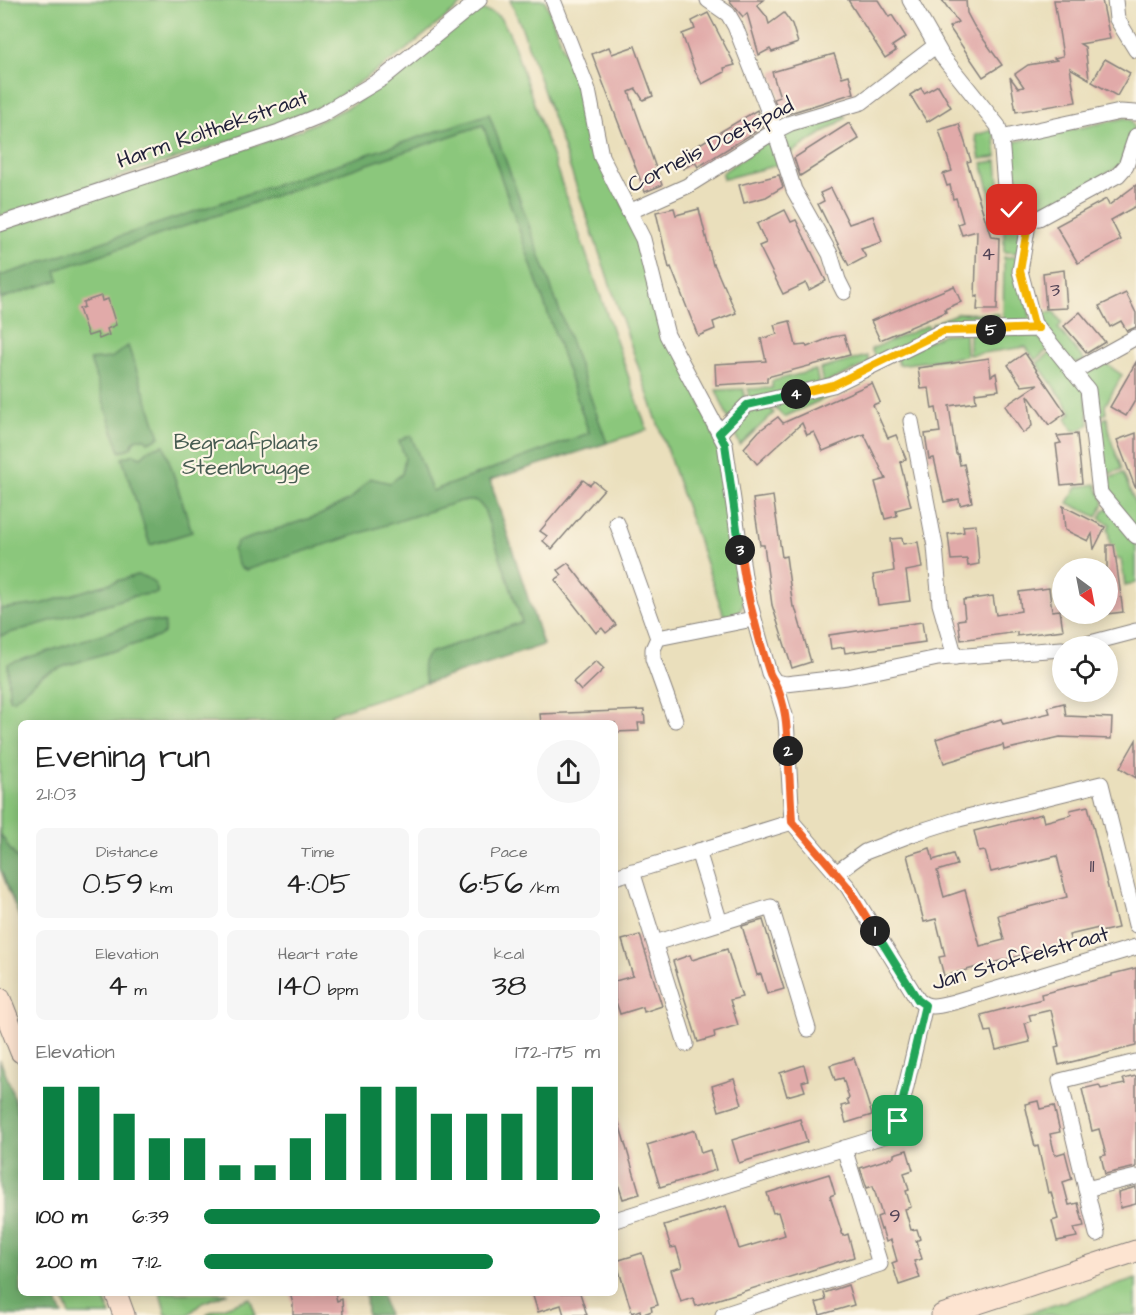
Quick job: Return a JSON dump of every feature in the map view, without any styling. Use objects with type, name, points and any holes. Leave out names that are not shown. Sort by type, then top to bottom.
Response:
[{"type":"street","name":"Harm Kolthekstraat","points":[[0,224],[279,132],[321,115],[383,78],[479,0]]},
{"type":"street","points":[[553,0],[588,90],[601,156],[643,239],[667,335],[725,444],[746,590],[769,673],[775,682],[786,718],[792,822],[618,876]]},
{"type":"street","points":[[708,0],[728,14],[735,26],[775,131],[794,190],[830,254],[844,292]]},
{"type":"street","points":[[910,0],[935,46],[996,121],[1001,138],[1007,202],[1012,210],[1029,218],[1042,217],[1120,174],[1126,166],[1136,136]]},
{"type":"street","points":[[1115,0],[1117,19],[1136,50]]},
{"type":"street","name":"Cornelis Doetspad","points":[[629,212],[687,186],[791,123],[862,102],[935,46]]},
{"type":"street","points":[[1001,138],[1120,112],[1136,113]]},
{"type":"street","points":[[1029,218],[1020,271],[1034,324],[1088,390],[1100,493],[1136,536]]},
{"type":"street","points":[[719,433],[747,405],[833,385],[943,331],[1039,328]]},
{"type":"street","points":[[1073,372],[1136,337]]},
{"type":"street","points":[[910,421],[935,546],[940,604],[955,657]]},
{"type":"street","points":[[616,523],[658,638],[653,649],[653,659],[675,720]]},
{"type":"street","points":[[658,638],[753,619]]},
{"type":"street","points":[[1117,636],[1136,631]]},
{"type":"street","points":[[775,682],[786,684],[847,677],[929,659],[1052,650]]},
{"type":"street","points":[[836,873],[865,852],[915,833],[959,819],[1101,783],[1136,925]]},
{"type":"street","name":"Jan Stoffelstraat","points":[[792,822],[848,887],[918,1000],[925,1005],[935,1006],[954,1002],[1136,947]]},
{"type":"street","points":[[698,851],[720,923]]},
{"type":"street","points":[[632,871],[686,1044]]},
{"type":"street","points":[[655,943],[771,907],[808,1029]]},
{"type":"street","points":[[0,999],[18,1044]]},
{"type":"street","points":[[618,1219],[884,1137],[896,1127],[925,1005]]},
{"type":"street","points":[[1097,1234],[1060,1081],[1136,1062]]},
{"type":"street","points":[[723,1315],[880,1264],[844,1148]]},
{"type":"street","points":[[1086,1190],[1136,1177]]},
{"type":"street","points":[[942,1315],[1136,1251]]},
{"type":"street","points":[[118,1296],[124,1315]]},
{"type":"green space","points":[[0,0],[467,0],[402,53],[329,103],[257,132],[0,216]]},
{"type":"green space","points":[[510,0],[545,0],[718,446],[743,604],[737,615],[724,616],[522,28]]},
{"type":"green space","name":"Begraafplaats Steenbrugge","points":[[482,10],[493,13],[501,19],[511,37],[647,430],[490,480],[543,645],[331,714],[332,720],[18,720],[18,913],[0,868],[0,230],[298,131],[353,105],[392,77],[471,12]]},
{"type":"green space","points":[[842,112],[846,118],[788,155],[783,139],[789,129]]},
{"type":"green space","points":[[489,114],[607,443],[490,480],[543,645],[427,683],[422,667],[429,653],[522,622],[484,509],[477,501],[461,501],[246,570],[239,567],[233,550],[237,542],[320,515],[351,499],[370,478],[390,483],[402,474],[405,457],[399,441],[411,435],[432,491],[589,433],[483,125],[56,270],[59,280],[0,299],[0,276]]},
{"type":"green space","points":[[1125,118],[1131,120],[1134,127],[1120,166],[1037,213],[1027,211],[1013,201],[1008,149],[1014,142]]},
{"type":"green space","points":[[994,130],[997,157],[980,159],[975,135]]},
{"type":"green space","points":[[768,140],[780,156],[782,164],[723,179],[722,173]]},
{"type":"green space","points":[[997,161],[1001,206],[995,211],[982,163]]},
{"type":"green space","points":[[1004,219],[1024,227],[1020,253],[1004,252]]},
{"type":"green space","points":[[1004,257],[1019,257],[1032,326],[1003,327]]},
{"type":"green space","points":[[1054,312],[1062,323],[1058,328],[1086,362],[1071,363],[1035,314]]},
{"type":"green space","points":[[958,313],[999,314],[998,327],[935,331],[932,324]]},
{"type":"green space","points":[[928,325],[932,333],[877,360],[871,349]]},
{"type":"green space","points":[[1031,331],[1050,348],[1035,360],[1026,347],[969,355],[969,333]]},
{"type":"green space","points":[[965,333],[966,356],[899,365],[896,357],[944,334]]},
{"type":"green space","points":[[128,346],[160,437],[148,442],[143,438],[138,439],[132,447],[120,452],[90,360],[111,358]]},
{"type":"green space","points":[[1053,351],[1085,391],[1089,424],[1080,430],[1073,431],[1066,418],[1072,413],[1037,363]]},
{"type":"green space","points":[[867,356],[870,363],[823,384],[820,369]]},
{"type":"green space","points":[[1099,359],[1122,375],[1105,406],[1106,413],[1095,421],[1082,368]]},
{"type":"green space","points":[[816,370],[819,385],[749,402],[748,389],[772,388],[772,381]]},
{"type":"green space","points":[[851,379],[854,385],[784,417],[770,403]]},
{"type":"green space","points":[[744,389],[745,404],[729,420],[716,390]]},
{"type":"green space","points":[[766,404],[774,413],[740,445],[731,425],[749,408]]},
{"type":"green space","points":[[1107,417],[1112,443],[1122,469],[1101,477],[1095,425]]},
{"type":"green space","points":[[164,445],[192,532],[150,545],[122,458],[134,454],[141,457],[150,449]]},
{"type":"green space","points":[[1123,473],[1136,506],[1136,531],[1101,481]]},
{"type":"green space","points":[[1096,484],[1104,503],[1097,517],[1068,503],[1077,487]]},
{"type":"green space","points":[[1108,508],[1136,541],[1136,583],[1125,585],[1121,559],[1112,558],[1108,529],[1110,524],[1100,519],[1104,510]]},
{"type":"green space","points":[[137,575],[151,580],[158,593],[134,596],[0,636],[0,609],[41,604]]},
{"type":"green space","points":[[146,620],[165,623],[164,633],[158,637],[65,666],[42,676],[13,700],[9,699],[8,664]]},
{"type":"green space","points":[[0,833],[18,859],[18,913],[0,868]]},
{"type":"green space","points":[[0,1060],[11,1087],[18,1114],[18,1296],[54,1296],[63,1315],[0,1315]]},
{"type":"green space","points":[[1136,1279],[1136,1315],[1022,1315]]},
{"type":"green space","points":[[62,1296],[103,1296],[111,1315],[70,1315]]},
{"type":"green space","points":[[161,1296],[220,1296],[202,1303],[188,1315],[166,1315]]},
{"type":"green space","points":[[366,1296],[382,1296],[388,1315],[367,1315]]},
{"type":"green space","points":[[250,1298],[256,1315],[206,1315],[208,1313]]},
{"type":"building","points":[[729,0],[763,0],[757,5],[767,17],[769,24],[784,13],[792,24],[798,43],[772,52],[770,49],[759,55],[747,13],[743,17]]},
{"type":"building","points":[[848,0],[878,0],[889,17],[892,15],[906,37],[892,46],[896,51],[885,58]]},
{"type":"building","points":[[942,0],[966,0],[967,13],[974,26],[1002,65],[983,77],[949,27],[958,22]]},
{"type":"building","points":[[1054,0],[1102,0],[1110,39],[1080,44],[1085,47],[1089,79],[1070,68],[1076,102],[1016,112],[1010,77],[1018,88],[1024,87],[1015,74],[1028,65],[1057,60],[1054,58],[1063,56]]},
{"type":"building","points":[[708,13],[735,65],[724,68],[725,72],[702,84],[682,34],[695,29],[692,21]]},
{"type":"building","points":[[635,46],[653,96],[643,100],[636,89],[629,92],[662,185],[645,192],[592,54],[609,47],[612,54]]},
{"type":"building","points":[[834,54],[842,77],[849,75],[854,93],[780,116],[774,99],[780,97],[772,72]]},
{"type":"building","points":[[1105,59],[1130,73],[1117,96],[1092,82]]},
{"type":"building","points":[[938,85],[951,107],[927,122],[910,95],[921,88],[924,93]]},
{"type":"building","points":[[757,110],[763,127],[698,167],[695,162],[683,169],[676,158]]},
{"type":"building","points":[[849,123],[859,139],[800,176],[794,158]]},
{"type":"building","points":[[959,124],[971,161],[967,162],[991,237],[999,238],[997,310],[977,310],[978,296],[975,297],[977,231],[962,235],[958,224],[963,222],[956,198],[953,199],[950,185],[947,186],[943,174],[952,171],[939,130]]},
{"type":"building","points":[[779,175],[783,187],[766,197],[744,203],[739,185]]},
{"type":"building","points":[[1136,185],[1136,206],[1111,220],[1121,240],[1078,263],[1056,226],[1106,199],[1109,205]]},
{"type":"building","points":[[831,188],[849,224],[873,216],[882,242],[861,249],[866,257],[849,266],[818,204],[824,201],[820,193]]},
{"type":"building","points":[[674,208],[676,215],[699,209],[713,265],[736,313],[713,322],[715,329],[698,336],[671,267],[669,268],[656,212]]},
{"type":"building","points":[[785,210],[791,222],[796,220],[826,281],[809,290],[806,283],[783,294],[759,246],[766,243],[757,224]]},
{"type":"building","points":[[1064,270],[1067,308],[1046,309],[1043,273]]},
{"type":"building","points":[[954,286],[961,302],[945,309],[946,312],[880,340],[871,321]]},
{"type":"building","points":[[1126,293],[1136,313],[1136,327],[1127,331],[1121,321],[1110,327],[1099,306]]},
{"type":"building","points":[[101,296],[102,301],[108,299],[116,325],[107,329],[109,335],[99,339],[97,333],[88,336],[79,309],[84,307],[83,302]]},
{"type":"building","points":[[1080,312],[1105,342],[1087,353],[1064,326]]},
{"type":"building","points":[[790,321],[796,346],[806,345],[807,347],[844,335],[850,355],[767,377],[767,382],[716,385],[715,364],[766,361],[761,339],[777,334],[774,325]]},
{"type":"building","points":[[1025,353],[1066,413],[1049,425],[1028,395],[1032,426],[1023,433],[1005,406],[1038,384],[1022,386],[1008,365]]},
{"type":"building","points":[[989,358],[991,376],[996,373],[999,390],[975,393],[976,402],[949,406],[956,454],[958,454],[960,465],[964,464],[972,502],[960,505],[959,499],[944,502],[934,458],[929,459],[925,434],[940,432],[936,408],[932,409],[929,388],[921,389],[918,368]]},
{"type":"building","points":[[1136,362],[1136,399],[1126,416],[1110,407]]},
{"type":"building","points":[[872,383],[880,402],[873,405],[888,438],[896,435],[906,459],[900,462],[911,506],[896,510],[897,516],[885,519],[875,482],[886,479],[864,434],[823,451],[814,432],[807,435],[802,423],[757,464],[744,448],[759,431],[778,417],[783,423]]},
{"type":"building","points":[[1136,433],[1136,487],[1135,487],[1117,440]]},
{"type":"building","points":[[1077,434],[1082,483],[1061,485],[1056,444],[1061,443],[1057,436]]},
{"type":"building","points":[[583,480],[590,485],[594,481],[604,489],[552,549],[543,541],[547,536],[540,531]]},
{"type":"building","points":[[773,496],[782,557],[786,556],[793,607],[795,607],[811,662],[792,668],[772,605],[764,545],[760,545],[753,499]]},
{"type":"building","points":[[1063,506],[1105,527],[1094,549],[1092,534],[1088,541],[1065,530]]},
{"type":"building","points":[[976,525],[979,564],[968,566],[967,559],[951,560],[948,534],[964,532],[963,526]]},
{"type":"building","points":[[902,538],[903,544],[918,542],[922,568],[906,571],[910,601],[878,605],[873,575],[894,571],[890,539]]},
{"type":"building","points":[[1107,545],[1114,545],[1116,558],[1107,558]]},
{"type":"building","points":[[568,563],[616,625],[606,633],[602,628],[596,633],[555,580],[562,575],[558,570]]},
{"type":"building","points":[[1118,575],[1123,612],[1118,613]]},
{"type":"building","points":[[1049,588],[1052,624],[1062,624],[1063,630],[1017,636],[1017,632],[961,640],[958,620],[965,619],[963,600],[993,596],[996,615],[1021,611],[1019,592]]},
{"type":"building","points":[[922,622],[925,642],[845,653],[844,647],[831,649],[829,635]]},
{"type":"building","points":[[596,661],[604,669],[581,691],[573,682]]},
{"type":"building","points":[[1064,703],[1066,716],[1112,718],[1111,739],[1060,737],[1004,750],[1003,745],[944,763],[936,739],[1001,719],[1003,724],[1050,713],[1048,707]]},
{"type":"building","points":[[644,710],[645,723],[638,723],[639,731],[618,732],[618,720],[541,720],[540,714]]},
{"type":"building","points":[[1136,740],[1136,778],[1120,768]]},
{"type":"building","points":[[1088,806],[1118,928],[1100,932],[1099,928],[1069,935],[1071,942],[944,976],[939,957],[945,956],[936,919],[924,922],[907,855],[930,848],[933,860],[953,854],[957,865],[937,871],[944,897],[965,890],[980,946],[1004,940],[998,915],[1067,897],[1057,856],[991,872],[985,851],[979,852],[974,831],[1042,814],[1044,822],[1071,815],[1070,810]]},
{"type":"building","points":[[763,920],[784,989],[767,994],[761,974],[757,975],[742,926]]},
{"type":"building","points":[[640,935],[662,1006],[644,1012],[643,1007],[620,1014],[618,980],[633,976],[622,940]]},
{"type":"building","points":[[727,949],[742,997],[730,1000],[738,1025],[714,1032],[715,1037],[698,1042],[673,961],[690,955],[692,960]]},
{"type":"building","points":[[1136,968],[1136,1046],[1059,1065],[1055,1047],[1059,1046],[1051,1010],[1029,1015],[1031,1021],[1025,1023],[1030,1042],[996,1050],[991,1031],[986,1032],[981,1015],[1042,999],[1041,994]]},
{"type":"building","points":[[854,1058],[872,1115],[846,1123],[841,1106],[849,1104],[847,1099],[849,1098],[843,1078],[835,1080],[830,1065]]},
{"type":"building","points":[[804,1065],[808,1080],[802,1082],[805,1091],[787,1096],[780,1073]]},
{"type":"building","points":[[1136,1076],[1136,1167],[1105,1174],[1101,1156],[1106,1155],[1099,1129],[1092,1131],[1082,1089],[1099,1085],[1101,1089],[1125,1084],[1123,1079]]},
{"type":"building","points":[[734,1079],[742,1104],[719,1111],[712,1086]]},
{"type":"building","points":[[1038,1101],[1040,1109],[1054,1106],[1060,1132],[1050,1134],[1055,1155],[1065,1152],[1072,1179],[1063,1182],[1069,1205],[1078,1203],[1084,1226],[1074,1228],[1077,1237],[1057,1241],[1052,1221],[1058,1219],[1051,1192],[1048,1193],[1038,1146],[1035,1147],[1025,1104]]},
{"type":"building","points":[[800,1119],[807,1142],[739,1163],[732,1140]]},
{"type":"building","points":[[618,1120],[640,1194],[623,1199],[618,1184]]},
{"type":"building","points":[[695,1130],[701,1153],[710,1150],[716,1170],[660,1187],[647,1145]]},
{"type":"building","points":[[907,1150],[913,1170],[904,1173],[911,1207],[905,1209],[911,1230],[917,1229],[920,1239],[916,1241],[922,1259],[914,1261],[920,1278],[899,1285],[892,1263],[897,1261],[891,1240],[886,1242],[881,1230],[877,1217],[882,1215],[873,1186],[867,1188],[860,1168],[894,1157],[894,1154]]},
{"type":"building","points":[[829,1174],[835,1194],[830,1196],[843,1236],[848,1234],[854,1257],[696,1306],[693,1298],[681,1302],[671,1270],[682,1267],[676,1247],[671,1248],[664,1225],[726,1206],[739,1249],[782,1236],[785,1235],[778,1212],[773,1213],[767,1193]]},
{"type":"building","points":[[1136,1187],[1136,1204],[1120,1208],[1118,1192]]},
{"type":"building","points":[[642,1253],[658,1305],[651,1307],[652,1311],[641,1315],[640,1310],[632,1313],[618,1268],[618,1260]]},
{"type":"building","points":[[848,1285],[854,1305],[820,1315],[816,1303],[826,1300],[824,1293]]},
{"type":"building","points":[[291,1296],[336,1296],[337,1301],[342,1299],[343,1315],[293,1315]]},
{"type":"building","points":[[533,1296],[581,1296],[587,1315],[564,1315],[561,1305],[538,1312]]},
{"type":"route","points":[[898,1121],[925,1005],[918,1000],[848,887],[792,822],[786,718],[775,682],[769,673],[746,590],[725,444],[719,433],[747,405],[833,385],[943,331],[1039,328],[1034,324],[1020,271],[1029,218],[1012,210]]}]
